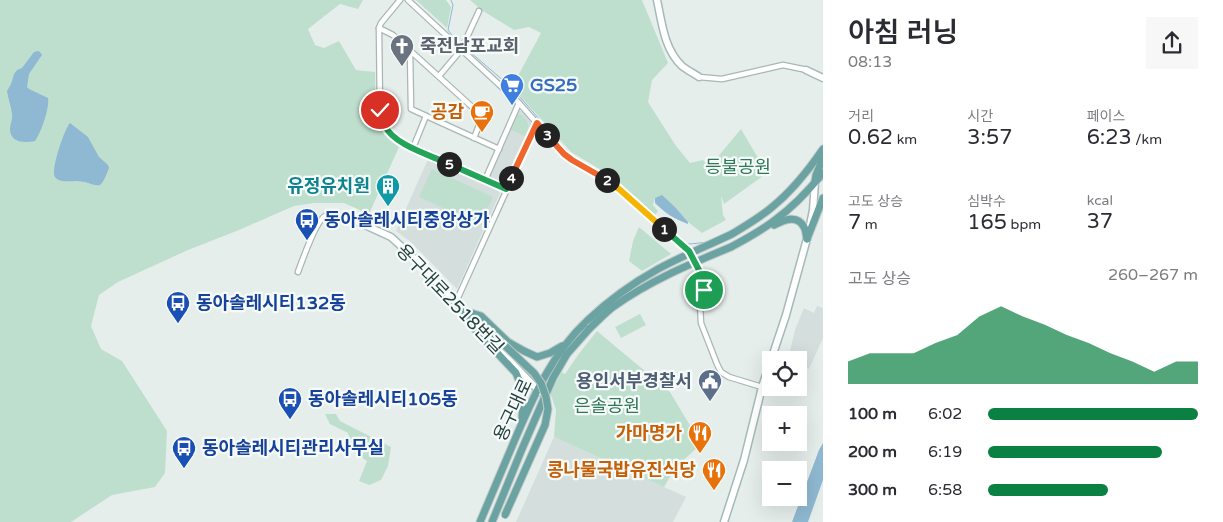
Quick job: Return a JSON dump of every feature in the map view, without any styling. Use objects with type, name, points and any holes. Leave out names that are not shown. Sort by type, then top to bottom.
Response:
[{"type":"main road","points":[[815,182],[823,149]]},
{"type":"main road","name":"용구대로","points":[[480,522],[538,390],[570,338],[603,306],[657,269],[732,234],[770,209],[791,190],[820,157]]},
{"type":"main road","points":[[815,182],[823,165]]},
{"type":"main road","points":[[760,231],[781,215],[823,173]]},
{"type":"main road","points":[[807,239],[823,198]]},
{"type":"main road","points":[[760,231],[788,218],[798,220],[804,226],[807,239]]},
{"type":"main road","name":"용구대로","points":[[492,522],[558,368],[571,348],[611,308],[635,292],[665,276],[731,248],[760,231]]},
{"type":"main road","points":[[464,311],[476,318],[534,373],[546,397],[548,409],[546,424],[503,519]]},
{"type":"main road","points":[[464,311],[481,316],[508,342],[537,356],[550,353],[565,345]]},
{"type":"main road","points":[[464,311],[470,324],[516,373],[522,385],[522,424]]},
{"type":"main road","points":[[558,368],[554,369],[553,366],[570,338]]},
{"type":"main road","points":[[522,449],[520,438],[530,414],[528,412]]},
{"type":"street","points":[[400,0],[379,28],[380,110],[381,120],[386,130],[413,148],[506,189]]},
{"type":"street","points":[[408,0],[519,103],[564,154],[612,183],[689,251],[700,272],[704,290],[700,305],[702,323],[721,372],[728,377],[762,388],[744,460],[724,522]]},
{"type":"street","points":[[657,0],[666,40],[672,54],[683,67],[699,77],[722,79],[783,65],[823,76]]},
{"type":"street","points":[[439,76],[461,50],[479,11]]},
{"type":"street","points":[[379,28],[393,35],[481,115],[474,138]]},
{"type":"street","points":[[410,50],[412,109],[499,149]]},
{"type":"street","points":[[485,180],[519,103]]},
{"type":"street","points":[[413,148],[426,116]]},
{"type":"street","points":[[456,302],[537,123]]},
{"type":"street","points":[[820,157],[823,143]]},
{"type":"street","points":[[774,351],[807,239],[813,210],[815,182]]},
{"type":"street","points":[[298,272],[318,224],[324,216],[334,214],[344,216]]},
{"type":"street","name":"용구대로2518번길","points":[[344,216],[391,237],[414,258],[545,397]]},
{"type":"shaded area","points":[[518,111],[526,114],[531,122],[531,128],[505,185],[488,178]]},
{"type":"shaded area","points":[[429,157],[497,188],[500,193],[457,289],[411,242],[396,231]]},
{"type":"shaded area","points":[[817,306],[823,308],[823,338],[809,369],[807,368],[807,351],[790,351],[795,330],[804,308],[814,313]]},
{"type":"shaded area","points":[[554,437],[686,497],[673,522],[516,522]]},
{"type":"green space","points":[[0,0],[363,0],[358,9],[340,4],[308,29],[315,45],[324,48],[339,41],[356,70],[375,72],[378,121],[384,132],[399,147],[369,214],[344,203],[314,203],[294,206],[188,250],[118,282],[99,295],[91,326],[101,349],[122,361],[167,431],[165,473],[155,487],[112,495],[71,522],[0,522]]},
{"type":"green space","points":[[416,0],[446,0],[451,7],[447,28]]},
{"type":"green space","name":"등불공원","points":[[470,0],[642,0],[668,63],[652,80],[648,102],[676,146],[690,163],[703,160],[712,168],[711,165],[741,129],[767,173],[724,204],[721,196],[723,215],[726,220],[702,233],[662,196],[655,198],[653,205],[658,211],[655,215],[616,179],[571,152],[512,87],[541,33],[529,27],[514,30],[483,11]]},
{"type":"green space","points":[[518,114],[522,115],[528,123],[525,136],[511,130]]},
{"type":"green space","points":[[432,169],[493,197],[480,225],[419,197]]},
{"type":"green space","points":[[639,227],[671,254],[642,271],[629,261],[633,241]]},
{"type":"green space","points":[[640,314],[646,325],[621,338],[615,327]]},
{"type":"green space","name":"은솔공원","points":[[597,331],[670,392],[701,444],[675,468],[664,487],[554,437],[556,410],[550,392],[562,372],[565,374]]},
{"type":"green space","points":[[325,414],[336,414],[340,421],[391,447],[388,466],[381,480],[369,485],[359,481],[367,461],[355,453],[348,433],[330,424]]},
{"type":"water","points":[[38,51],[42,55],[29,74],[27,87],[48,98],[48,107],[35,141],[19,141],[13,137],[10,130],[12,116],[7,91],[17,70],[22,68],[34,52]]},
{"type":"water","points":[[70,123],[88,137],[99,157],[108,165],[109,168],[100,185],[80,181],[62,181],[55,177],[56,158]]},
{"type":"water","points":[[662,195],[676,208],[688,224],[662,210],[655,203],[655,198]]},
{"type":"water","points":[[823,443],[823,480],[808,522],[792,522],[798,506],[807,506],[807,482]]},
{"type":"waterway","points":[[451,0],[453,5],[448,30],[455,39],[512,88],[570,154],[615,180],[684,243],[708,242]]},
{"type":"place","name":"죽전남포교회","points":[[402,67]]},
{"type":"place","name":"GS25","points":[[512,106]]},
{"type":"place","name":"공감","points":[[482,133]]},
{"type":"place","name":"유정유치원","points":[[388,207]]},
{"type":"place","name":"동아솔레시티중앙상가","points":[[307,241]]},
{"type":"place","name":"동아솔레시티132동","points":[[178,324]]},
{"type":"place","name":"용인서부경찰서","points":[[710,402]]},
{"type":"place","name":"동아솔레시티105동","points":[[290,420]]},
{"type":"place","name":"가마명가","points":[[700,454]]},
{"type":"place","name":"동아솔레시티관리사무실","points":[[184,469]]},
{"type":"place","name":"콩나물국밥유진식당","points":[[714,491]]},
{"type":"route","points":[[380,110],[381,120],[386,130],[404,144],[506,189],[537,123],[564,154],[612,183],[689,251],[700,272],[704,290]]}]
